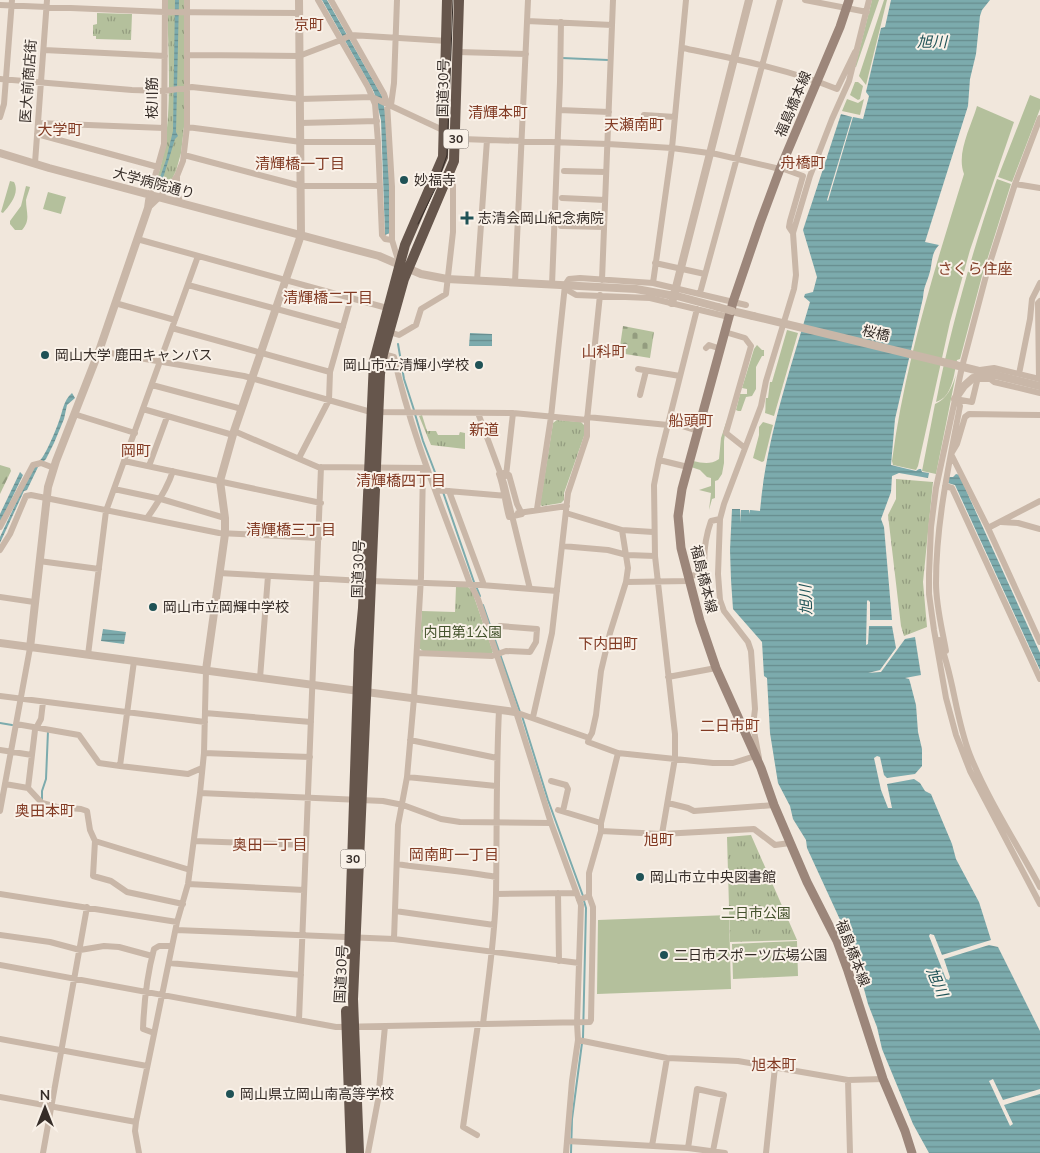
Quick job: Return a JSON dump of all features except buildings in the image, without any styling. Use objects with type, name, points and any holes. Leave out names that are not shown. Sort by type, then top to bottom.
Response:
[{"type":"highway","name":"国道30号","points":[[375,412],[383,354],[404,266],[405,245],[442,162],[444,151],[447,0]]},
{"type":"highway","name":"国道30号","points":[[350,1153],[350,1027],[362,691],[375,412],[374,361],[387,308],[404,266],[447,180],[454,161],[459,0]]},
{"type":"highway","name":"国道30号","points":[[350,1027],[359,1153]]},
{"type":"main road","name":"福島橋本線","points":[[848,4],[760,223],[725,332],[680,496],[678,516],[681,548],[688,578],[716,668],[761,768],[774,805],[807,882],[837,941],[883,1079],[912,1153]]},
{"type":"street","name":"枝川筋","points":[[150,194],[164,144],[165,0]]},
{"type":"street","points":[[180,203],[177,191],[177,176],[184,155],[186,127],[187,56],[184,13],[187,0]]},
{"type":"street","points":[[139,1153],[135,1131],[136,1122],[177,922],[188,884],[200,793],[204,753],[206,670],[225,534],[225,518],[220,481],[252,378],[301,235],[299,0]]},
{"type":"street","points":[[318,0],[346,37],[384,94],[387,103],[392,187],[392,240],[404,266]]},
{"type":"street","points":[[331,0],[375,104],[382,235],[384,239],[392,240]]},
{"type":"street","points":[[387,103],[394,90],[397,0]]},
{"type":"street","points":[[515,282],[528,0]]},
{"type":"street","points":[[602,280],[613,0]]},
{"type":"street","points":[[653,283],[672,148],[683,48],[686,0]]},
{"type":"street","points":[[673,298],[750,0]]},
{"type":"street","points":[[700,293],[780,0]]},
{"type":"street","points":[[805,0],[848,4],[867,12]]},
{"type":"street","points":[[761,768],[753,726],[755,709],[751,651],[748,642],[724,611],[720,600],[718,574],[720,518],[761,406],[766,381],[794,289],[796,275],[793,233],[810,176],[849,81],[870,0]]},
{"type":"street","points":[[0,5],[12,3],[47,4],[184,13],[299,13]]},
{"type":"street","points":[[0,117],[12,3]]},
{"type":"street","name":"医大前商店街","points":[[35,163],[47,4]]},
{"type":"street","points":[[527,21],[612,24]]},
{"type":"street","points":[[552,285],[561,22]]},
{"type":"street","points":[[0,34],[9,34]]},
{"type":"street","points":[[187,56],[300,56],[346,37],[396,37],[447,41]]},
{"type":"street","points":[[683,48],[762,65],[818,81],[837,89],[852,55],[858,48]]},
{"type":"street","points":[[44,50],[165,56]]},
{"type":"street","points":[[458,52],[526,54]]},
{"type":"street","points":[[3,79],[164,91],[197,87],[300,99],[373,97],[462,139],[608,144],[672,148],[711,153],[781,168],[803,176],[790,221],[789,227],[793,233]]},
{"type":"street","points":[[559,110],[609,112]]},
{"type":"street","points":[[644,116],[675,117]]},
{"type":"street","points":[[1040,118],[1015,184],[958,366],[955,399],[936,488],[931,527],[929,588],[946,698],[956,735],[982,796],[1040,904]]},
{"type":"street","points":[[300,123],[377,121]]},
{"type":"street","points":[[38,123],[164,128]]},
{"type":"street","points":[[186,127],[300,142],[378,142]]},
{"type":"street","points":[[37,134],[158,167]]},
{"type":"street","points":[[477,281],[487,140]]},
{"type":"street","name":"大学病院通り","points":[[0,153],[379,256],[422,274],[447,279],[515,282]]},
{"type":"street","points":[[184,155],[301,186],[379,186]]},
{"type":"street","points":[[564,171],[606,172]]},
{"type":"street","points":[[148,208],[177,176]]},
{"type":"street","points":[[389,332],[399,335],[416,325],[421,309],[446,294],[454,232],[453,185],[447,180]]},
{"type":"street","points":[[1015,184],[1040,188]]},
{"type":"street","points":[[0,809],[30,648],[46,498],[54,468],[99,351],[148,208],[150,194]]},
{"type":"street","points":[[562,198],[605,200]]},
{"type":"street","points":[[561,226],[604,228]]},
{"type":"street","points":[[137,239],[387,308]]},
{"type":"street","points":[[88,655],[106,511],[198,256]]},
{"type":"street","points":[[655,263],[705,274]]},
{"type":"street","points":[[537,509],[551,417],[564,285],[569,279],[653,283],[700,293],[732,310]]},
{"type":"street","name":"桜橋","points":[[515,282],[636,289],[732,310],[958,366],[977,374],[1040,382]]},
{"type":"street","points":[[1019,374],[1032,299],[1040,283]]},
{"type":"street","points":[[188,285],[343,327]]},
{"type":"street","points":[[564,285],[568,291],[576,295],[673,298],[697,309],[732,310],[746,305]]},
{"type":"street","points":[[532,717],[552,633],[568,493],[587,436],[587,418],[600,295]]},
{"type":"street","points":[[299,458],[328,400],[330,372],[351,298]]},
{"type":"street","points":[[955,399],[967,383],[977,374],[994,368],[1019,374],[1040,382],[1038,303],[1040,301]]},
{"type":"street","points":[[115,304],[175,320]]},
{"type":"street","points":[[662,834],[675,758],[675,734],[654,556],[654,485],[697,309]]},
{"type":"street","points":[[172,328],[330,372]]},
{"type":"street","points":[[725,332],[745,338],[751,346],[726,434],[745,448]]},
{"type":"street","points":[[706,348],[709,345],[721,349]]},
{"type":"street","points":[[99,351],[252,378],[375,412],[513,413],[668,424],[698,431]]},
{"type":"street","points":[[383,354],[394,357],[401,386],[413,413],[425,468],[414,698],[407,777],[398,825],[394,939]]},
{"type":"street","points":[[638,369],[680,376]]},
{"type":"street","points":[[640,395],[646,370]]},
{"type":"street","points":[[955,399],[972,402],[977,374]]},
{"type":"street","points":[[991,376],[994,382],[1040,393]]},
{"type":"street","points":[[152,385],[242,409]]},
{"type":"street","points":[[955,399],[960,406],[940,526],[936,583],[947,659],[960,726],[970,755],[1040,888]]},
{"type":"street","points":[[143,410],[234,433],[322,467],[425,468],[443,490],[482,585]]},
{"type":"street","points":[[478,413],[504,474]]},
{"type":"street","points":[[506,496],[504,474],[513,413]]},
{"type":"street","points":[[74,414],[135,432]]},
{"type":"street","points":[[951,454],[957,444],[965,417],[970,414],[1040,415]]},
{"type":"street","points":[[149,466],[167,417]]},
{"type":"street","points":[[951,454],[988,528],[1040,642]]},
{"type":"street","points":[[659,460],[688,467]]},
{"type":"street","points":[[124,461],[320,503]]},
{"type":"street","points":[[0,527],[33,465],[44,464],[54,468]]},
{"type":"street","points":[[299,1020],[322,467]]},
{"type":"street","points":[[148,518],[161,499],[173,471]]},
{"type":"street","points":[[521,512],[509,475],[499,474],[512,515],[530,589]]},
{"type":"street","points":[[946,486],[952,488],[1040,679]]},
{"type":"street","points":[[114,489],[161,499],[225,518]]},
{"type":"street","points":[[443,490],[506,496]]},
{"type":"street","points":[[443,490],[472,585],[499,654],[519,713],[551,823],[575,893]]},
{"type":"street","points":[[0,550],[10,534],[26,496],[31,495],[225,534],[319,538]]},
{"type":"street","points":[[988,528],[1040,501]]},
{"type":"street","points":[[512,515],[537,509],[566,510],[622,530],[653,532]]},
{"type":"street","points":[[626,582],[658,583],[705,574],[703,556],[709,526],[711,521],[720,518]]},
{"type":"street","points":[[1000,522],[1040,529]]},
{"type":"street","points":[[622,530],[627,555],[626,582],[610,633],[601,671],[596,715],[588,742],[618,752],[713,763],[733,762],[755,756]]},
{"type":"street","points":[[562,546],[608,550],[627,555],[654,556]]},
{"type":"street","points":[[39,561],[99,569]]},
{"type":"street","points":[[219,573],[317,579],[482,585],[557,592]]},
{"type":"street","points":[[260,678],[268,576]]},
{"type":"street","points":[[0,597],[34,602]]},
{"type":"street","points":[[416,653],[492,656],[530,652],[536,642],[536,629],[500,626],[499,635]]},
{"type":"street","points":[[934,630],[947,659]]},
{"type":"street","points":[[0,644],[519,713],[589,738]]},
{"type":"street","points":[[120,766],[134,661]]},
{"type":"street","points":[[668,677],[716,668]]},
{"type":"street","points":[[0,696],[127,714],[205,722]]},
{"type":"street","points":[[28,788],[36,728],[41,719],[43,702]]},
{"type":"street","points":[[477,1135],[464,1127],[492,952],[496,894],[496,786],[499,710]]},
{"type":"street","points":[[205,713],[311,722]]},
{"type":"street","points":[[16,724],[79,735],[99,763],[188,774],[202,768]]},
{"type":"street","points":[[410,740],[497,758]]},
{"type":"street","points":[[0,750],[32,755]]},
{"type":"street","points":[[566,1153],[572,1082],[581,1041],[578,1023],[581,905],[601,832],[601,823],[618,752]]},
{"type":"street","points":[[204,753],[310,757]]},
{"type":"street","points":[[407,777],[496,786]]},
{"type":"street","points":[[552,781],[566,785],[568,789],[560,811],[601,823]]},
{"type":"street","points":[[5,784],[28,788],[42,803],[88,811],[90,830],[94,841],[93,876],[111,881],[128,892],[183,904]]},
{"type":"street","points":[[200,793],[383,801],[402,805],[440,819],[460,822],[551,823]]},
{"type":"street","points":[[668,803],[688,808],[694,812],[774,805]]},
{"type":"street","points":[[601,832],[662,834],[754,829],[775,845],[790,842]]},
{"type":"street","points":[[94,841],[190,870]]},
{"type":"street","points":[[194,841],[306,845]]},
{"type":"street","points":[[397,864],[496,877]]},
{"type":"street","points":[[188,884],[304,890]]},
{"type":"street","points":[[558,893],[559,961]]},
{"type":"street","points":[[0,965],[336,1027],[578,1023],[591,1020],[593,907],[584,898],[575,893],[496,894]]},
{"type":"street","points":[[0,894],[177,922]]},
{"type":"street","points":[[43,1153],[88,907]]},
{"type":"street","points":[[395,911],[494,925]]},
{"type":"street","points":[[176,930],[394,939],[579,963]]},
{"type":"street","points":[[0,935],[43,941],[80,950],[104,946],[119,947],[152,956]]},
{"type":"street","points":[[154,1033],[143,1029],[145,992],[152,956],[154,948],[172,946]]},
{"type":"street","points":[[169,963],[300,975]]},
{"type":"street","points":[[368,1153],[378,1100],[385,1026]]},
{"type":"street","points":[[0,1039],[148,1066]]},
{"type":"street","points":[[581,1041],[668,1058],[738,1061],[848,1080],[883,1079]]},
{"type":"street","points":[[643,1153],[648,1145],[668,1058]]},
{"type":"street","points":[[766,1153],[775,1067]]},
{"type":"street","points":[[848,1080],[850,1153]]},
{"type":"street","points":[[688,1148],[697,1089],[724,1095],[713,1151]]},
{"type":"street","points":[[0,1097],[136,1122]]},
{"type":"street","points":[[567,1141],[648,1145],[671,1150],[688,1148],[725,1153]]},
{"type":"green space","points":[[167,0],[185,0],[184,127],[181,153],[176,171],[169,185],[162,189],[156,187],[155,184],[161,164],[168,118]]},
{"type":"green space","points":[[872,0],[879,0],[855,67]]},
{"type":"green space","points":[[884,0],[887,0],[866,85],[859,76]]},
{"type":"green space","points":[[97,13],[132,14],[131,40],[96,39],[96,36],[93,36],[93,25],[97,24]]},
{"type":"green space","points":[[855,82],[863,86],[860,99],[858,100],[850,95]]},
{"type":"green space","points":[[1030,95],[1040,99],[1040,109],[1012,182],[998,177]]},
{"type":"green space","points":[[847,99],[858,103],[864,99],[860,115],[842,111]]},
{"type":"green space","points":[[977,106],[1014,122],[970,250],[950,322],[916,470],[893,465],[898,424],[922,316],[964,174],[962,166],[963,149]]},
{"type":"green space","points":[[997,179],[1011,184],[982,276],[960,359],[957,360],[952,384],[946,395],[936,402],[963,290]]},
{"type":"green space","points":[[10,181],[14,182],[16,186],[15,195],[3,213],[1,212]]},
{"type":"green space","points":[[26,186],[30,187],[26,200],[26,223],[22,230],[15,230],[10,221],[21,206]]},
{"type":"green space","points":[[48,192],[66,197],[61,214],[43,209]]},
{"type":"green space","points":[[623,326],[654,332],[650,358],[619,353]]},
{"type":"green space","points":[[787,330],[798,333],[774,416],[765,413],[766,398],[768,398],[770,382],[772,382]]},
{"type":"green space","points":[[757,345],[764,350],[764,356],[762,356],[756,367],[756,389],[752,396],[746,397],[741,411],[738,411],[736,410],[740,394],[747,394],[747,389],[742,388],[754,349]]},
{"type":"green space","points":[[956,374],[936,474],[922,471],[935,404],[949,392]]},
{"type":"green space","points":[[422,415],[427,431],[436,431],[438,435],[459,435],[460,432],[465,433],[465,449],[431,445],[419,416]]},
{"type":"green space","points":[[557,420],[581,422],[584,425],[584,436],[564,493],[564,500],[561,503],[542,506],[540,505],[553,423]]},
{"type":"green space","points":[[727,420],[722,474],[715,481],[715,498],[712,499],[709,510],[711,493],[699,490],[711,486],[711,478],[707,477],[700,470],[691,467],[693,461],[709,463],[719,459],[721,438]]},
{"type":"green space","points":[[763,422],[773,425],[764,461],[762,462],[753,458],[759,435],[759,427]]},
{"type":"green space","points":[[0,465],[10,468],[11,471],[0,494]]},
{"type":"green space","points":[[896,479],[933,482],[923,582],[927,627],[904,636],[901,626],[888,515],[896,499]]},
{"type":"green space","name":"内田第1公園","points":[[456,587],[468,587],[472,591],[493,652],[491,654],[423,651],[419,648],[422,611],[455,612]]},
{"type":"green space","name":"二日市公園","points":[[751,835],[797,940],[730,942],[727,837]]},
{"type":"green space","name":"二日市スポーツ広場公園","points":[[729,915],[731,989],[597,994],[598,920]]},
{"type":"green space","points":[[797,941],[798,976],[733,979],[732,944]]},
{"type":"water","points":[[175,0],[179,0],[176,132],[178,136],[175,139],[160,188],[157,186],[173,131]]},
{"type":"water","points":[[322,0],[327,0],[382,96],[386,116],[390,187],[390,233],[385,235],[381,120],[374,92]]},
{"type":"water","name":"旭川","points":[[891,0],[990,0],[980,16],[976,54],[970,79],[968,106],[925,242],[939,245],[933,256],[895,419],[891,465],[916,471],[921,469],[922,472],[929,473],[928,478],[899,473],[892,476],[891,492],[881,519],[884,527],[892,620],[870,620],[870,602],[867,601],[866,645],[868,644],[869,626],[892,626],[896,648],[880,670],[868,673],[881,672],[905,639],[915,637],[921,675],[905,678],[909,679],[916,705],[918,732],[922,749],[922,766],[915,774],[887,778],[884,775],[880,757],[874,758],[881,790],[888,808],[892,808],[887,784],[914,779],[920,783],[925,791],[931,794],[952,844],[956,859],[979,902],[991,940],[942,955],[934,935],[930,934],[929,936],[946,979],[949,980],[950,977],[944,959],[989,945],[998,947],[1040,1031],[1040,1089],[1003,1100],[993,1079],[989,1081],[1010,1126],[1013,1124],[1004,1105],[1040,1094],[1040,1153],[929,1153],[913,1124],[882,1049],[877,1027],[842,924],[807,848],[806,840],[793,819],[790,806],[778,783],[770,733],[767,678],[764,676],[762,642],[733,609],[730,550],[732,509],[740,509],[741,523],[741,510],[749,510],[749,514],[750,510],[760,511],[773,431],[810,302],[804,297],[805,294],[813,292],[817,277],[803,230],[841,114],[852,117],[828,201],[853,117],[863,119],[869,96],[866,92],[881,28],[885,27]]},
{"type":"water","points":[[470,333],[492,334],[492,346],[469,346]]},
{"type":"water","points":[[72,393],[75,398],[67,405],[64,419],[54,443],[46,459],[38,467],[27,490],[24,491],[0,543],[0,537],[30,473],[47,450],[65,403]]},
{"type":"water","points":[[20,472],[23,475],[0,523],[0,514]]},
{"type":"water","points":[[956,474],[960,475],[1040,653],[1040,670],[955,485],[948,483],[949,477],[953,477]]},
{"type":"water","points":[[103,629],[126,632],[124,644],[101,641]]},
{"type":"waterway","points":[[562,58],[608,60]]},
{"type":"waterway","points":[[398,344],[404,379],[414,410]]},
{"type":"waterway","points":[[415,414],[441,488]]},
{"type":"waterway","points":[[443,492],[474,582]]},
{"type":"waterway","points":[[476,586],[480,596]]},
{"type":"waterway","points":[[483,605],[520,712]]},
{"type":"waterway","points":[[522,716],[548,800],[583,896]]},
{"type":"waterway","points":[[0,723],[12,725]]},
{"type":"waterway","points":[[42,801],[42,791],[46,779],[48,731]]},
{"type":"waterway","points":[[583,1038],[586,908],[584,901]]},
{"type":"waterway","points":[[571,1153],[572,1119],[582,1043]]},
{"type":"tram line","points":[[418,224],[436,187],[447,155],[453,0]]},
{"type":"place","name":"妙福寺","points":[[404,180]]},
{"type":"place","name":"志清会岡山紀念病院","points":[[467,218]]},
{"type":"place","name":"岡山大学 鹿田キャンパス","points":[[45,355]]},
{"type":"place","name":"岡山市立清輝小学校","points":[[479,365]]},
{"type":"place","name":"岡山市立岡輝中学校","points":[[153,607]]},
{"type":"place","name":"岡山市立中央図書館","points":[[640,877]]},
{"type":"place","name":"二日市スポーツ広場公園","points":[[664,955]]},
{"type":"place","name":"岡山県立岡山南高等学校","points":[[230,1094]]},
{"type":"district","name":"京町","points":[[309,25]]},
{"type":"district","name":"清輝本町","points":[[498,113]]},
{"type":"district","name":"天瀬南町","points":[[634,125]]},
{"type":"district","name":"大学町","points":[[60,130]]},
{"type":"district","name":"舟橋町","points":[[803,163]]},
{"type":"district","name":"清輝橋一丁目","points":[[300,164]]},
{"type":"district","name":"さくら住座","points":[[975,269]]},
{"type":"district","name":"清輝橋二丁目","points":[[328,298]]},
{"type":"district","name":"山科町","points":[[604,352]]},
{"type":"district","name":"船頭町","points":[[691,421]]},
{"type":"district","name":"新道","points":[[484,430]]},
{"type":"district","name":"岡町","points":[[136,451]]},
{"type":"district","name":"清輝橋四丁目","points":[[401,481]]},
{"type":"district","name":"清輝橋三丁目","points":[[291,530]]},
{"type":"district","name":"下内田町","points":[[608,644]]},
{"type":"district","name":"二日市町","points":[[730,726]]},
{"type":"district","name":"奥田本町","points":[[45,811]]},
{"type":"district","name":"旭町","points":[[659,840]]},
{"type":"district","name":"奥田一丁目","points":[[270,845]]},
{"type":"district","name":"岡南町一丁目","points":[[454,855]]},
{"type":"district","name":"旭本町","points":[[774,1065]]}]
